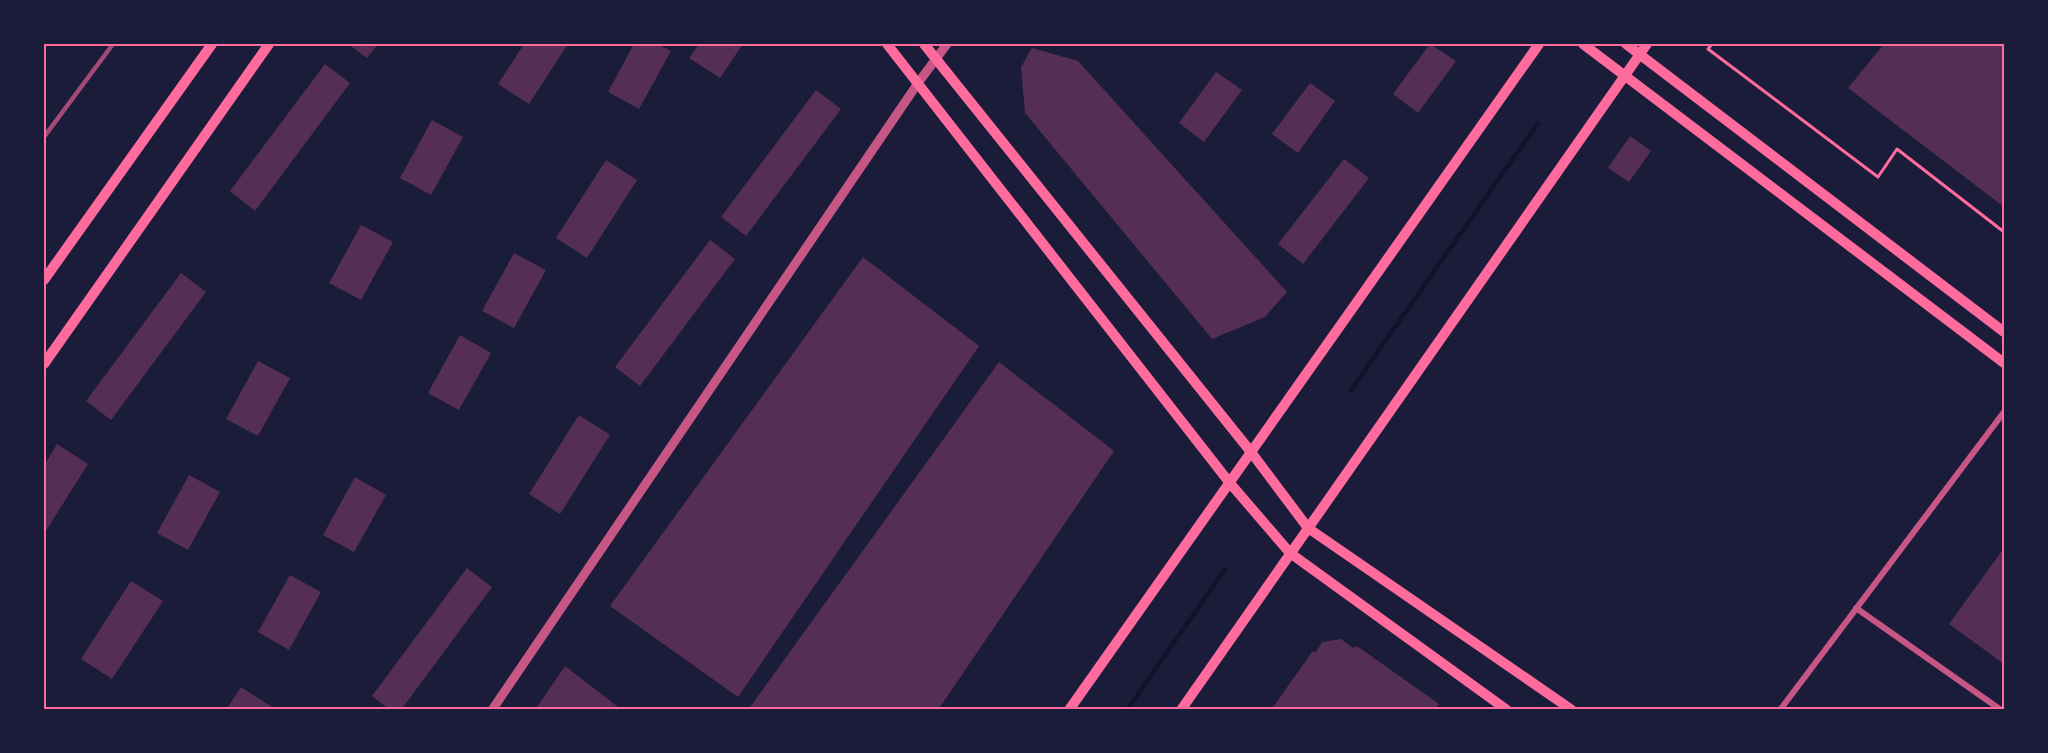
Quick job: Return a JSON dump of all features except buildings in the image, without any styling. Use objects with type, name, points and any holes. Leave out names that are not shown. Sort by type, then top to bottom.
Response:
[{"type":"main road","points":[[44,280],[212,44]]},
{"type":"main road","points":[[44,364],[269,44]]},
{"type":"main road","points":[[887,44],[1229,482],[1290,553],[1508,710]]},
{"type":"main road","points":[[924,44],[1251,452],[1308,528],[1572,710]]},
{"type":"main road","points":[[1069,710],[1539,44]]},
{"type":"main road","points":[[1584,44],[2004,363]]},
{"type":"main road","points":[[1626,44],[2004,332]]},
{"type":"main road","points":[[1181,710],[1647,44]]},
{"type":"street","points":[[492,710],[918,83],[947,44]]},
{"type":"street","points":[[1780,710],[2004,412]]},
{"type":"street","points":[[1856,608],[2001,710]]},
{"type":"path","points":[[1712,44],[1708,49],[1878,177],[1897,149],[2004,232]]},
{"type":"waterway","points":[[1351,390],[1538,123]]},
{"type":"waterway","points":[[1127,710],[1225,569]]},
{"type":"railway","points":[[44,137],[113,44]]}]
